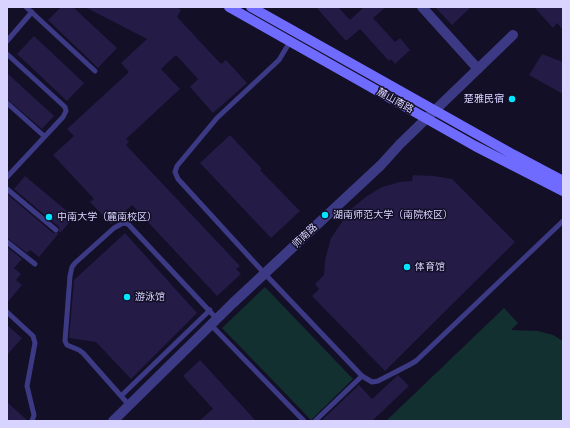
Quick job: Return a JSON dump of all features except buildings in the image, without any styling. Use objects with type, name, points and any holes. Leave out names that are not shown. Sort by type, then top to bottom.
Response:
[{"type":"main road","name":"麓山南路","points":[[229,7],[293,37],[435,111],[563,181]]},
{"type":"main road","name":"麓山南路","points":[[251,7],[293,37],[427,118],[475,146],[563,191]]},
{"type":"street","points":[[422,7],[478,69]]},
{"type":"street","name":"师南路","points":[[113,421],[264,274],[381,165],[400,144],[513,35]]},
{"type":"lane","points":[[26,7],[96,71]]},
{"type":"lane","points":[[7,41],[32,12]]},
{"type":"lane","points":[[293,37],[280,60],[216,118],[177,166],[175,172],[178,179],[264,274],[362,376],[372,382],[378,381],[416,361],[563,221]]},
{"type":"lane","points":[[7,54],[65,107],[66,111],[7,177]]},
{"type":"lane","points":[[7,103],[44,136]]},
{"type":"lane","points":[[7,189],[56,230]]},
{"type":"lane","points":[[130,405],[83,353],[67,345],[65,341],[72,267],[118,225],[123,223],[128,224],[210,310],[214,322],[304,421]]},
{"type":"lane","points":[[7,242],[35,264]]},
{"type":"lane","points":[[121,396],[210,310]]},
{"type":"lane","points":[[7,312],[33,336],[35,343],[27,386],[34,415],[32,421]]},
{"type":"lane","points":[[315,421],[362,376]]},
{"type":"green space","points":[[265,287],[353,379],[311,420],[222,328]]},
{"type":"green space","points":[[504,308],[518,323],[511,330],[538,331],[553,335],[563,341],[563,421],[386,421]]},
{"type":"place","name":"楚雅民宿","points":[[512,99]]},
{"type":"place","name":"湖南师范大学（南院校区）","points":[[325,215]]},
{"type":"place","name":"中南大学（麓南校区）","points":[[49,217]]},
{"type":"place","name":"体育馆","points":[[407,267]]},
{"type":"place","name":"游泳馆","points":[[127,297]]}]
